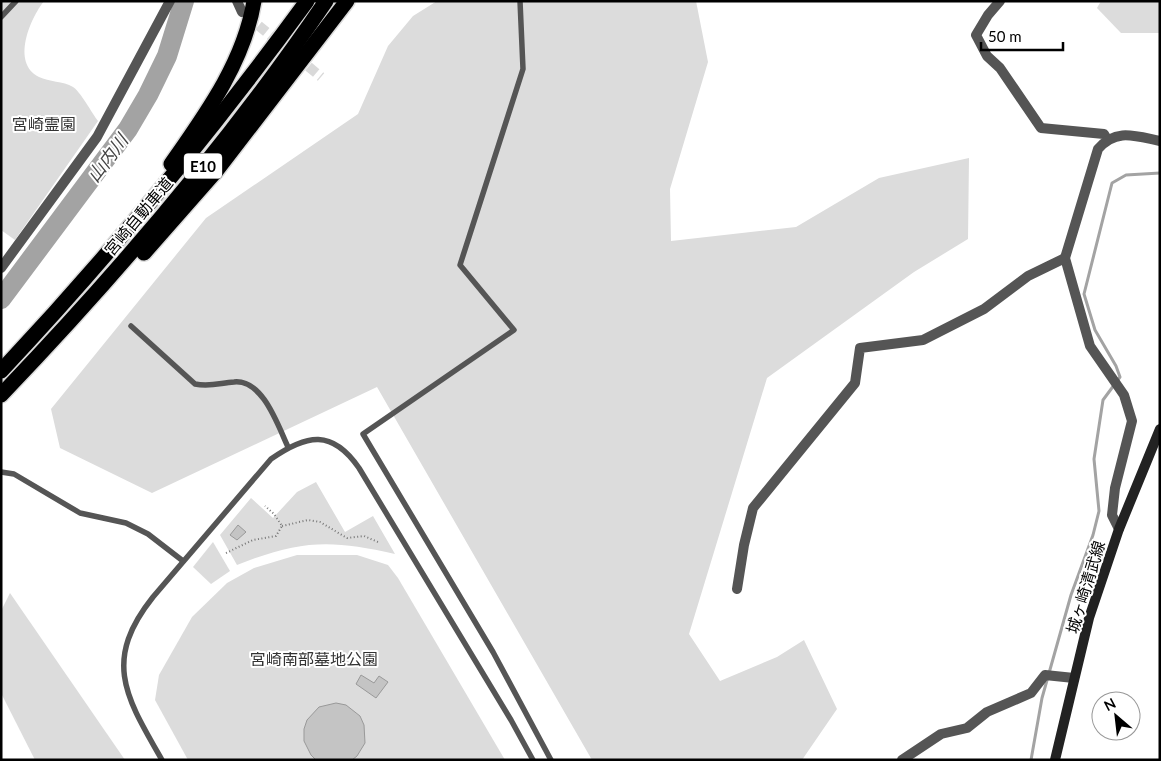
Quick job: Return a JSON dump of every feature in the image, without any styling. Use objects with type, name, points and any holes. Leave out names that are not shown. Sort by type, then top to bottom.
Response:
[{"type":"highway","points":[[130,228],[217,96],[240,48],[254,1]]},
{"type":"highway","name":"宮崎自動車道","points":[[1,372],[130,228],[206,136],[307,1]]},
{"type":"highway","name":"宮崎自動車道","points":[[1,395],[70,322],[141,241],[252,105],[326,1]]},
{"type":"highway","points":[[70,322],[133,266],[217,170],[348,1]]},
{"type":"main road","name":"城ヶ崎清武線","points":[[1056,760],[1089,618],[1119,529],[1160,429]]},
{"type":"street","points":[[1,268],[97,137],[170,1]]},
{"type":"street","points":[[237,1],[242,12]]},
{"type":"street","points":[[1000,1],[988,15],[976,35],[987,56],[1000,68],[1041,128],[1104,134],[1107,138]]},
{"type":"street","points":[[1119,529],[1112,515],[1115,488],[1132,421],[1124,394],[1090,346],[1065,258],[1098,149],[1107,138],[1126,134],[1160,141]]},
{"type":"street","points":[[737,588],[744,545],[753,508],[855,383],[860,348],[923,340],[984,309],[1028,276],[1065,258]]},
{"type":"street","points":[[902,760],[941,734],[967,728],[987,712],[1031,694],[1045,675],[1074,678]]},
{"type":"lane","points":[[1,17],[16,1]]},
{"type":"lane","points":[[520,1],[523,68],[460,265],[514,330],[363,434],[493,652],[551,760]]},
{"type":"lane","points":[[130,326],[195,384],[206,387],[236,381],[252,387],[265,398],[288,447]]},
{"type":"lane","points":[[162,760],[132,708],[123,664],[130,630],[139,614],[255,474],[288,447],[301,442],[320,440],[337,443],[350,455],[511,720],[532,760]]},
{"type":"lane","points":[[1,472],[14,474],[80,513],[126,523],[148,534],[183,561]]},
{"type":"path","points":[[265,506],[274,514],[282,526]]},
{"type":"path","points":[[226,553],[253,540],[276,536],[282,526],[308,520],[320,522],[347,538],[364,536],[378,542]]},
{"type":"green space","name":"宮崎霊園","points":[[1,1],[44,1],[33,18],[29,29],[26,40],[26,62],[39,77],[76,89],[98,121],[15,240],[1,230]]},
{"type":"green space","points":[[437,1],[696,1],[708,62],[670,189],[671,241],[796,227],[879,178],[969,158],[968,239],[914,272],[767,378],[689,634],[720,681],[777,657],[804,640],[837,709],[802,760],[592,760],[377,387],[152,493],[60,448],[51,409],[206,218],[358,114],[388,46],[413,16]]},
{"type":"green space","points":[[1101,1],[1160,1],[1160,33],[1121,33],[1097,8]]},
{"type":"green space","points":[[316,482],[345,532],[373,516],[395,554],[352,546],[315,544],[279,551],[237,565],[220,535],[251,498],[273,518],[297,492]]},
{"type":"green space","points":[[213,542],[230,571],[211,584],[193,567]]},
{"type":"green space","name":"宮崎南部墓地公園","points":[[297,555],[357,555],[388,565],[398,578],[505,760],[188,760],[155,700],[159,675],[192,617],[227,583],[254,568]]},
{"type":"green space","points":[[10,593],[125,760],[35,760],[1,693],[1,611]]},
{"type":"building","points":[[238,525],[246,532],[237,540],[230,535]]},
{"type":"building","points":[[361,675],[374,683],[379,676],[388,682],[376,698],[356,684]]},
{"type":"building","points":[[336,703],[346,705],[360,716],[364,725],[365,743],[357,756],[352,760],[316,760],[311,755],[304,741],[304,729],[307,720],[319,707]]},
{"type":"waterway","name":"山内川","points":[[1,299],[128,129],[148,95],[167,56],[184,1]]},
{"type":"waterway","points":[[1031,760],[1042,698],[1071,595],[1093,535],[1099,511],[1094,459],[1103,400],[1120,377],[1116,366],[1095,330],[1084,294],[1112,183],[1126,175],[1160,173]]},
{"type":"tunnel","points":[[247,16],[282,45]]},
{"type":"tunnel","points":[[297,57],[321,77]]}]
